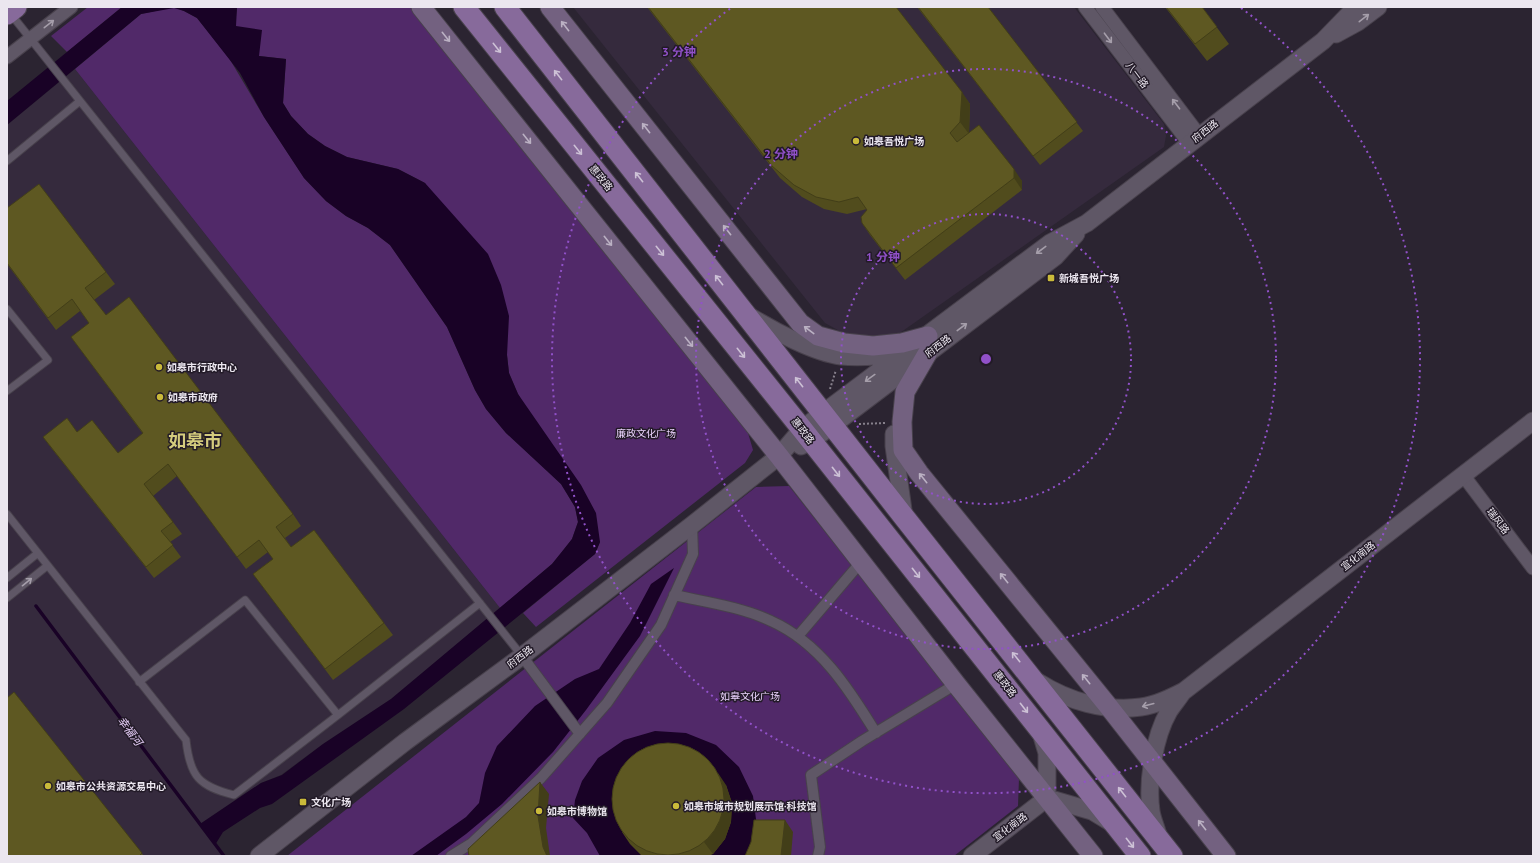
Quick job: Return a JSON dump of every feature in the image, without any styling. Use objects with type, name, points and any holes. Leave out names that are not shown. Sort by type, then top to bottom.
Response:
[{"type":"main road","points":[[421,7],[779,456],[956,684],[1093,856]]},
{"type":"main road","name":"惠政路","points":[[464,7],[807,435],[1140,856]]},
{"type":"main road","points":[[505,7],[904,517],[1166,848]]},
{"type":"main road","points":[[550,7],[800,323],[818,336],[844,343],[874,346],[902,342],[927,345],[905,392],[902,422],[903,450],[919,473],[1109,707],[1226,856]]},
{"type":"street","points":[[7,57],[71,7]]},
{"type":"street","name":"八一路","points":[[1085,7],[1194,139]]},
{"type":"street","name":"八一路","points":[[1102,7],[1194,139]]},
{"type":"street","name":"府西路","points":[[259,856],[406,742],[522,656],[828,419],[927,345],[1055,257],[1087,222],[1323,41],[1356,7]]},
{"type":"street","name":"府西路","points":[[1323,41],[1358,22],[1378,7]]},
{"type":"street","points":[[747,315],[772,331],[808,346],[840,356],[907,360],[898,393],[894,423],[894,446],[904,517]]},
{"type":"street","name":"宣化南路","points":[[1184,691],[1533,421]]},
{"type":"street","name":"瑞风路","points":[[1463,475],[1533,568]]},
{"type":"street","points":[[451,856],[464,852],[541,778],[607,703],[629,673],[661,625],[693,554],[692,525]]},
{"type":"street","points":[[798,636],[861,562]]},
{"type":"street","points":[[674,595],[731,607],[771,620],[798,636],[822,657],[851,692],[876,733]]},
{"type":"street","points":[[522,656],[580,734]]},
{"type":"street","points":[[1034,680],[1057,694],[1082,702],[1109,707],[1141,707],[1164,701],[1184,691]]},
{"type":"street","points":[[818,856],[820,846],[811,775],[956,684]]},
{"type":"street","points":[[1166,848],[1151,812],[1149,789],[1161,730],[1169,711],[1184,691]]},
{"type":"street","points":[[1040,728],[1047,753],[1047,798],[1092,811],[1117,826]]},
{"type":"street","name":"宣化南路","points":[[972,856],[1047,798]]},
{"type":"lane","points":[[10,10],[43,56],[522,656]]},
{"type":"lane","points":[[7,161],[80,101]]},
{"type":"lane","points":[[7,309],[48,360],[7,391]]},
{"type":"lane","points":[[7,514],[186,740],[190,767],[200,781],[214,790],[234,795],[480,603]]},
{"type":"lane","points":[[7,578],[38,553]]},
{"type":"lane","points":[[7,598],[48,566]]},
{"type":"lane","points":[[140,682],[245,600],[338,715]]},
{"type":"path","points":[[840,356],[828,419],[894,423]]},
{"type":"shaded area","points":[[122,7],[237,7],[236,26],[262,30],[259,56],[286,59],[283,103],[291,116],[308,134],[325,146],[347,157],[398,169],[425,183],[488,254],[501,285],[509,316],[507,355],[509,373],[518,394],[581,485],[596,513],[600,542],[595,554],[404,709],[272,804],[260,808],[223,832],[215,845],[200,824],[261,783],[282,775],[323,744],[391,699],[552,564],[572,539],[578,522],[575,507],[561,484],[506,433],[486,409],[475,390],[447,327],[390,245],[368,228],[346,216],[326,201],[304,178],[264,117],[240,73],[197,18],[184,11],[174,8],[141,14],[7,125],[7,101]]},
{"type":"shaded area","points":[[573,7],[1074,7],[1164,124],[1166,136],[1164,147],[897,335],[870,340],[845,334],[825,323]]},
{"type":"shaded area","name":"如皋市行政中心","points":[[75,69],[500,608],[391,699],[323,744],[281,775],[261,783],[200,824],[222,854],[220,856],[7,856],[7,125]]},
{"type":"shaded area","points":[[674,568],[640,636],[553,752],[502,804],[466,834],[436,856],[411,856],[466,817],[479,803],[485,773],[497,746],[535,706],[575,679],[599,669],[630,623],[651,584]]},
{"type":"shaded area","points":[[655,731],[686,733],[716,745],[739,767],[753,796],[757,827],[751,856],[600,856],[587,833],[573,818],[575,800],[582,781],[598,758],[624,740]]},
{"type":"green space","points":[[88,7],[122,7],[67,52],[51,36]]},
{"type":"green space","points":[[174,7],[197,18],[229,58],[264,117],[304,178],[326,201],[346,216],[368,228],[390,245],[447,327],[475,390],[486,409],[506,433],[561,484],[575,507],[578,522],[572,539],[552,564],[500,608],[75,69],[141,14]]},
{"type":"green space","name":"廉政文化广场","points":[[237,7],[415,7],[746,426],[753,450],[745,463],[536,627],[523,613],[595,554],[600,542],[518,394],[509,373],[507,355],[425,183],[398,169],[347,157],[325,146],[308,134],[291,116],[283,103],[286,59],[259,56],[235,26]]},
{"type":"green space","name":"如皋文化广场","points":[[789,486],[1019,778],[1018,806],[954,856],[287,856],[756,487]]},
{"type":"building","name":"如皋吾悦广场","points":[[648,7],[896,7],[962,92],[960,122],[950,133],[957,142],[979,125],[1014,169],[1014,178],[896,268],[862,223],[861,217],[867,210],[858,197],[839,202],[816,197],[794,185],[772,166]]},
{"type":"building","points":[[918,7],[988,7],[1077,122],[1033,156]]},
{"type":"building","points":[[1166,7],[1202,7],[1217,27],[1195,44]]},
{"type":"building","name":"如皋市政府","points":[[39,184],[106,272],[85,288],[106,315],[129,297],[293,514],[276,527],[291,547],[314,530],[384,623],[325,669],[253,574],[273,559],[259,540],[237,557],[168,464],[144,484],[173,522],[161,531],[173,545],[146,567],[43,437],[67,418],[77,432],[92,420],[118,453],[143,433],[71,337],[89,323],[72,299],[48,318],[7,263],[7,208]]},
{"type":"building","name":"如皋市公共资源交易中心","points":[[14,692],[142,853],[139,856],[7,856],[7,698]]},
{"type":"building","name":"如皋市城市规划展示馆·科技馆","points":[[668,743],[689,747],[708,759],[720,778],[724,799],[720,820],[708,839],[689,851],[668,855],[647,851],[628,839],[616,820],[612,799],[616,778],[628,759],[647,747]]},
{"type":"building","points":[[540,782],[538,816],[543,847],[547,856],[469,856],[468,849]]},
{"type":"building","points":[[754,820],[785,820],[781,856],[745,856],[751,842]]},
{"type":"waterway","name":"幸福河","points":[[36,606],[224,856]]},
{"type":"place","name":"如皋吾悦广场","points":[[856,141]]},
{"type":"place","name":"新城吾悦广场","points":[[1051,278]]},
{"type":"place","name":"如皋市行政中心","points":[[159,367]]},
{"type":"place","name":"如皋市政府","points":[[160,397]]},
{"type":"place","name":"如皋市公共资源交易中心","points":[[48,786]]},
{"type":"place","name":"文化广场","points":[[303,802]]},
{"type":"place","name":"如皋市城市规划展示馆·科技馆","points":[[676,806]]},
{"type":"place","name":"如皋市博物馆","points":[[539,811]]},
{"type":"district","name":"如皋市","points":[[195,440]]}]
